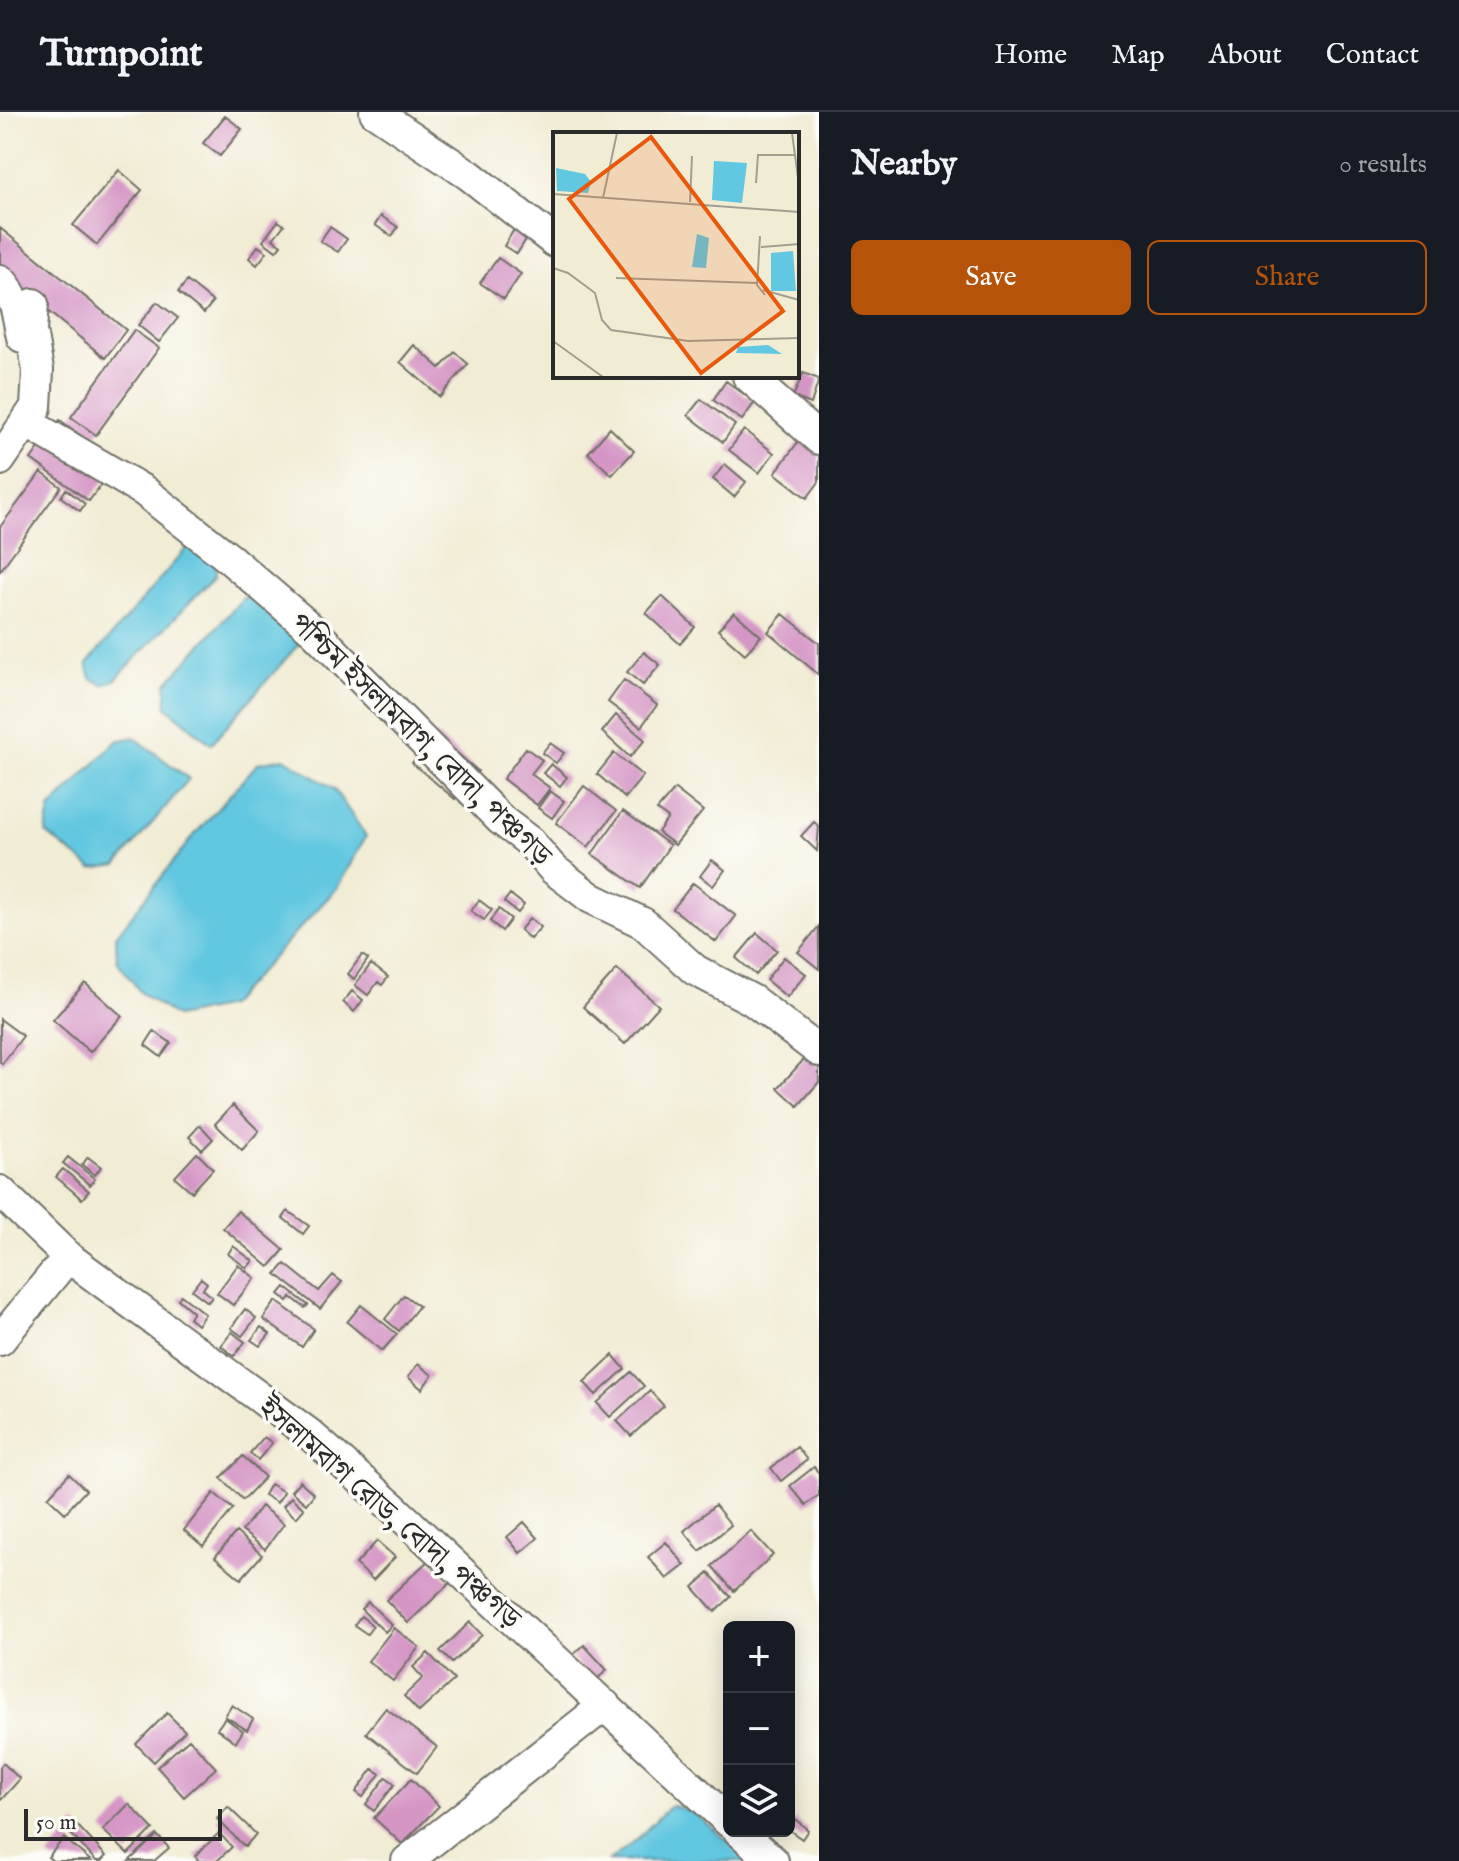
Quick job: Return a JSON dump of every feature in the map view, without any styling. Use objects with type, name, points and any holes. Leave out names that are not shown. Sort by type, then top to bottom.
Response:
[{"type":"street","points":[[375,112],[469,175],[553,240]]},
{"type":"street","points":[[0,280],[7,285],[24,348],[38,370]]},
{"type":"street","points":[[0,460],[36,407],[38,370],[31,331],[33,304]]},
{"type":"street","points":[[750,378],[819,439]]},
{"type":"street","name":"পশ্চিম ইসলামবাগ, বোদা, পঞ্চগড়","points":[[26,422],[144,491],[230,559],[315,632],[501,820],[530,842],[553,869],[591,898],[643,923],[695,970],[752,1000],[819,1051]]},
{"type":"street","name":"ইসলামবাগ রোড, বোদা, পঞ্চগড়","points":[[0,1191],[68,1257],[308,1433],[392,1507],[723,1816]]},
{"type":"street","points":[[0,1340],[68,1257]]},
{"type":"street","points":[[407,1861],[605,1705]]},
{"type":"street","points":[[746,1837],[773,1861]]},
{"type":"water","points":[[190,544],[216,559],[216,575],[115,680],[103,685],[91,678],[87,664]]},
{"type":"water","points":[[256,593],[305,637],[211,744],[167,707],[166,684],[243,598]]},
{"type":"water","points":[[134,737],[189,779],[117,865],[92,869],[46,833],[50,809],[117,741]]},
{"type":"water","points":[[284,758],[334,789],[366,836],[337,888],[228,1006],[176,1017],[141,993],[117,961],[116,936],[190,840],[258,763]]},
{"type":"water","points":[[671,1805],[691,1811],[753,1861],[609,1861],[636,1840]]},
{"type":"building","points":[[225,116],[242,129],[220,156],[203,143]]},
{"type":"building","points":[[119,170],[142,190],[97,245],[73,225]]},
{"type":"building","points":[[381,216],[398,227],[392,236],[375,225]]},
{"type":"building","points":[[521,218],[534,226],[517,254],[504,246]]},
{"type":"building","points":[[278,221],[284,225],[273,239],[281,245],[276,251],[263,241]]},
{"type":"building","points":[[330,227],[347,239],[338,252],[320,241]]},
{"type":"building","points":[[0,228],[126,330],[105,358],[0,272]]},
{"type":"building","points":[[258,246],[267,252],[257,265],[249,258]]},
{"type":"building","points":[[498,258],[521,274],[504,299],[480,283]]},
{"type":"building","points":[[187,281],[213,302],[204,313],[178,292]]},
{"type":"building","points":[[157,302],[178,318],[159,342],[138,325]]},
{"type":"building","points":[[134,330],[159,348],[96,435],[71,417]]},
{"type":"building","points":[[414,345],[440,368],[455,352],[468,364],[440,397],[400,362]]},
{"type":"building","points":[[803,373],[819,379],[811,404],[793,397]]},
{"type":"building","points":[[726,381],[755,402],[742,420],[713,400]]},
{"type":"building","points":[[701,399],[735,425],[723,442],[688,415]]},
{"type":"building","points":[[60,420],[117,463],[89,501],[31,459]]},
{"type":"building","points":[[610,428],[634,451],[612,475],[588,453]]},
{"type":"building","points":[[744,430],[774,453],[759,473],[729,450]]},
{"type":"building","points":[[801,438],[819,452],[819,482],[807,498],[775,473]]},
{"type":"building","points":[[725,464],[746,482],[734,497],[713,479]]},
{"type":"building","points":[[41,472],[61,487],[0,571],[0,527]]},
{"type":"building","points":[[66,489],[85,504],[80,511],[61,497]]},
{"type":"building","points":[[662,596],[695,627],[680,644],[646,613]]},
{"type":"building","points":[[734,612],[761,636],[745,654],[718,630]]},
{"type":"building","points":[[783,614],[819,643],[819,675],[768,632]]},
{"type":"building","points":[[644,652],[660,665],[643,685],[627,672]]},
{"type":"building","points":[[624,680],[657,705],[641,727],[608,702]]},
{"type":"building","points":[[616,715],[645,740],[630,757],[602,732]]},
{"type":"building","points":[[436,735],[478,771],[455,799],[412,763]]},
{"type":"building","points":[[550,743],[564,753],[556,763],[542,753]]},
{"type":"building","points":[[526,748],[542,760],[531,774],[550,788],[537,805],[503,779]]},
{"type":"building","points":[[614,753],[643,776],[625,798],[597,774]]},
{"type":"building","points":[[551,764],[567,777],[560,786],[543,773]]},
{"type":"building","points":[[584,786],[616,811],[588,847],[556,823]]},
{"type":"building","points":[[675,789],[703,811],[675,845],[658,832],[668,818],[657,810]]},
{"type":"building","points":[[550,791],[564,801],[552,818],[538,808]]},
{"type":"building","points":[[623,811],[670,845],[640,888],[592,854]]},
{"type":"building","points":[[814,822],[819,827],[817,851],[801,836]]},
{"type":"building","points":[[712,860],[725,870],[713,886],[700,876]]},
{"type":"building","points":[[693,883],[736,916],[716,942],[673,909]]},
{"type":"building","points":[[510,894],[524,905],[518,913],[504,902]]},
{"type":"building","points":[[479,900],[492,910],[484,920],[471,911]]},
{"type":"building","points":[[499,909],[511,919],[502,931],[490,921]]},
{"type":"building","points":[[530,918],[541,927],[530,939],[520,930]]},
{"type":"building","points":[[819,926],[819,969],[798,952]]},
{"type":"building","points":[[757,933],[777,950],[756,975],[736,958]]},
{"type":"building","points":[[362,955],[368,959],[354,979],[348,974]]},
{"type":"building","points":[[784,957],[806,974],[787,997],[766,980]]},
{"type":"building","points":[[371,964],[388,977],[382,985],[378,982],[368,995],[355,985]]},
{"type":"building","points":[[617,969],[659,1006],[625,1044],[583,1007]]},
{"type":"building","points":[[85,983],[122,1016],[90,1052],[53,1020]]},
{"type":"building","points":[[352,991],[363,1000],[354,1012],[343,1002]]},
{"type":"building","points":[[0,1019],[23,1036],[2,1064],[0,1062]]},
{"type":"building","points":[[154,1031],[171,1043],[161,1057],[145,1045]]},
{"type":"building","points":[[807,1056],[819,1067],[819,1082],[798,1106],[778,1088]]},
{"type":"building","points":[[233,1105],[259,1131],[242,1150],[215,1124]]},
{"type":"building","points":[[200,1125],[213,1139],[202,1150],[189,1137]]},
{"type":"building","points":[[197,1153],[213,1169],[192,1192],[175,1177]]},
{"type":"building","points":[[68,1157],[95,1179],[90,1185],[63,1163]]},
{"type":"building","points":[[88,1157],[101,1167],[95,1175],[82,1165]]},
{"type":"building","points":[[63,1169],[89,1191],[82,1199],[56,1177]]},
{"type":"building","points":[[238,1211],[284,1250],[269,1267],[223,1228]]},
{"type":"building","points":[[288,1211],[309,1226],[303,1234],[283,1218]]},
{"type":"building","points":[[233,1246],[253,1261],[247,1268],[228,1254]]},
{"type":"building","points":[[285,1264],[319,1291],[333,1275],[342,1282],[320,1309],[276,1274]]},
{"type":"building","points":[[238,1265],[255,1278],[233,1305],[217,1293]]},
{"type":"building","points":[[201,1278],[207,1283],[203,1289],[212,1297],[208,1302],[192,1290]]},
{"type":"building","points":[[285,1287],[308,1305],[305,1308],[291,1297],[288,1301],[279,1294]]},
{"type":"building","points":[[181,1295],[205,1314],[197,1325],[189,1318],[193,1312],[178,1299]]},
{"type":"building","points":[[404,1295],[419,1306],[399,1331],[385,1319]]},
{"type":"building","points":[[276,1301],[314,1329],[302,1347],[263,1319]]},
{"type":"building","points":[[361,1305],[397,1334],[382,1351],[347,1322]]},
{"type":"building","points":[[245,1309],[256,1318],[242,1336],[231,1328]]},
{"type":"building","points":[[261,1327],[270,1334],[260,1346],[251,1340]]},
{"type":"building","points":[[232,1332],[245,1342],[234,1356],[221,1346]]},
{"type":"building","points":[[613,1355],[625,1369],[596,1395],[584,1382]]},
{"type":"building","points":[[418,1364],[432,1375],[422,1389],[408,1377]]},
{"type":"building","points":[[631,1372],[644,1386],[610,1417],[597,1403]]},
{"type":"building","points":[[650,1391],[664,1406],[631,1436],[617,1421]]},
{"type":"building","points":[[264,1437],[272,1443],[258,1460],[250,1453]]},
{"type":"building","points":[[797,1447],[807,1460],[781,1481],[771,1468]]},
{"type":"building","points":[[243,1456],[265,1477],[243,1500],[221,1478]]},
{"type":"building","points":[[814,1467],[819,1473],[819,1495],[806,1505],[790,1486]]},
{"type":"building","points":[[69,1474],[86,1490],[65,1513],[48,1497]]},
{"type":"building","points":[[300,1481],[314,1494],[306,1504],[291,1491]]},
{"type":"building","points":[[270,1484],[284,1492],[277,1503],[264,1495]]},
{"type":"building","points":[[214,1493],[233,1509],[203,1546],[184,1530]]},
{"type":"building","points":[[291,1497],[304,1509],[296,1518],[283,1506]]},
{"type":"building","points":[[715,1505],[731,1525],[700,1551],[684,1531]]},
{"type":"building","points":[[261,1506],[284,1524],[265,1549],[242,1531]]},
{"type":"building","points":[[524,1522],[538,1538],[520,1553],[507,1537]]},
{"type":"building","points":[[751,1531],[773,1555],[734,1591],[712,1566]]},
{"type":"building","points":[[236,1532],[262,1555],[241,1579],[215,1557]]},
{"type":"building","points":[[377,1541],[395,1557],[373,1580],[356,1564]]},
{"type":"building","points":[[666,1542],[685,1565],[667,1579],[648,1557]]},
{"type":"building","points":[[429,1560],[451,1582],[408,1623],[386,1600]]},
{"type":"building","points":[[709,1573],[731,1597],[715,1612],[693,1587]]},
{"type":"building","points":[[368,1602],[392,1625],[385,1632],[361,1609]]},
{"type":"building","points":[[361,1616],[373,1626],[367,1634],[354,1625]]},
{"type":"building","points":[[470,1622],[482,1635],[452,1663],[440,1651]]},
{"type":"building","points":[[394,1628],[419,1647],[393,1681],[368,1661]]},
{"type":"building","points":[[584,1645],[607,1670],[594,1682],[571,1657]]},
{"type":"building","points":[[428,1653],[454,1680],[419,1712],[404,1696],[423,1678],[413,1667]]},
{"type":"building","points":[[232,1705],[253,1719],[247,1730],[225,1716]]},
{"type":"building","points":[[386,1708],[437,1747],[417,1773],[366,1733]]},
{"type":"building","points":[[167,1713],[185,1731],[154,1762],[136,1744]]},
{"type":"building","points":[[225,1718],[243,1731],[236,1742],[217,1729]]},
{"type":"building","points":[[189,1739],[216,1768],[184,1797],[157,1767]]},
{"type":"building","points":[[3,1763],[20,1779],[0,1801],[0,1767]]},
{"type":"building","points":[[373,1769],[380,1774],[363,1797],[356,1792]]},
{"type":"building","points":[[386,1777],[395,1784],[374,1811],[366,1804]]},
{"type":"building","points":[[411,1779],[439,1806],[402,1844],[374,1818]]},
{"type":"building","points":[[129,1804],[153,1829],[128,1854],[103,1830]]},
{"type":"building","points":[[228,1807],[256,1834],[245,1847],[217,1819]]},
{"type":"building","points":[[795,1819],[808,1830],[802,1839],[795,1834]]},
{"type":"building","points":[[76,1824],[106,1856],[101,1861],[96,1861],[68,1831]]},
{"type":"building","points":[[219,1833],[232,1847],[217,1861],[199,1861],[195,1856]]},
{"type":"building","points":[[157,1835],[169,1848],[154,1861],[129,1861]]},
{"type":"building","points":[[64,1838],[91,1861],[53,1861],[48,1857]]}]
